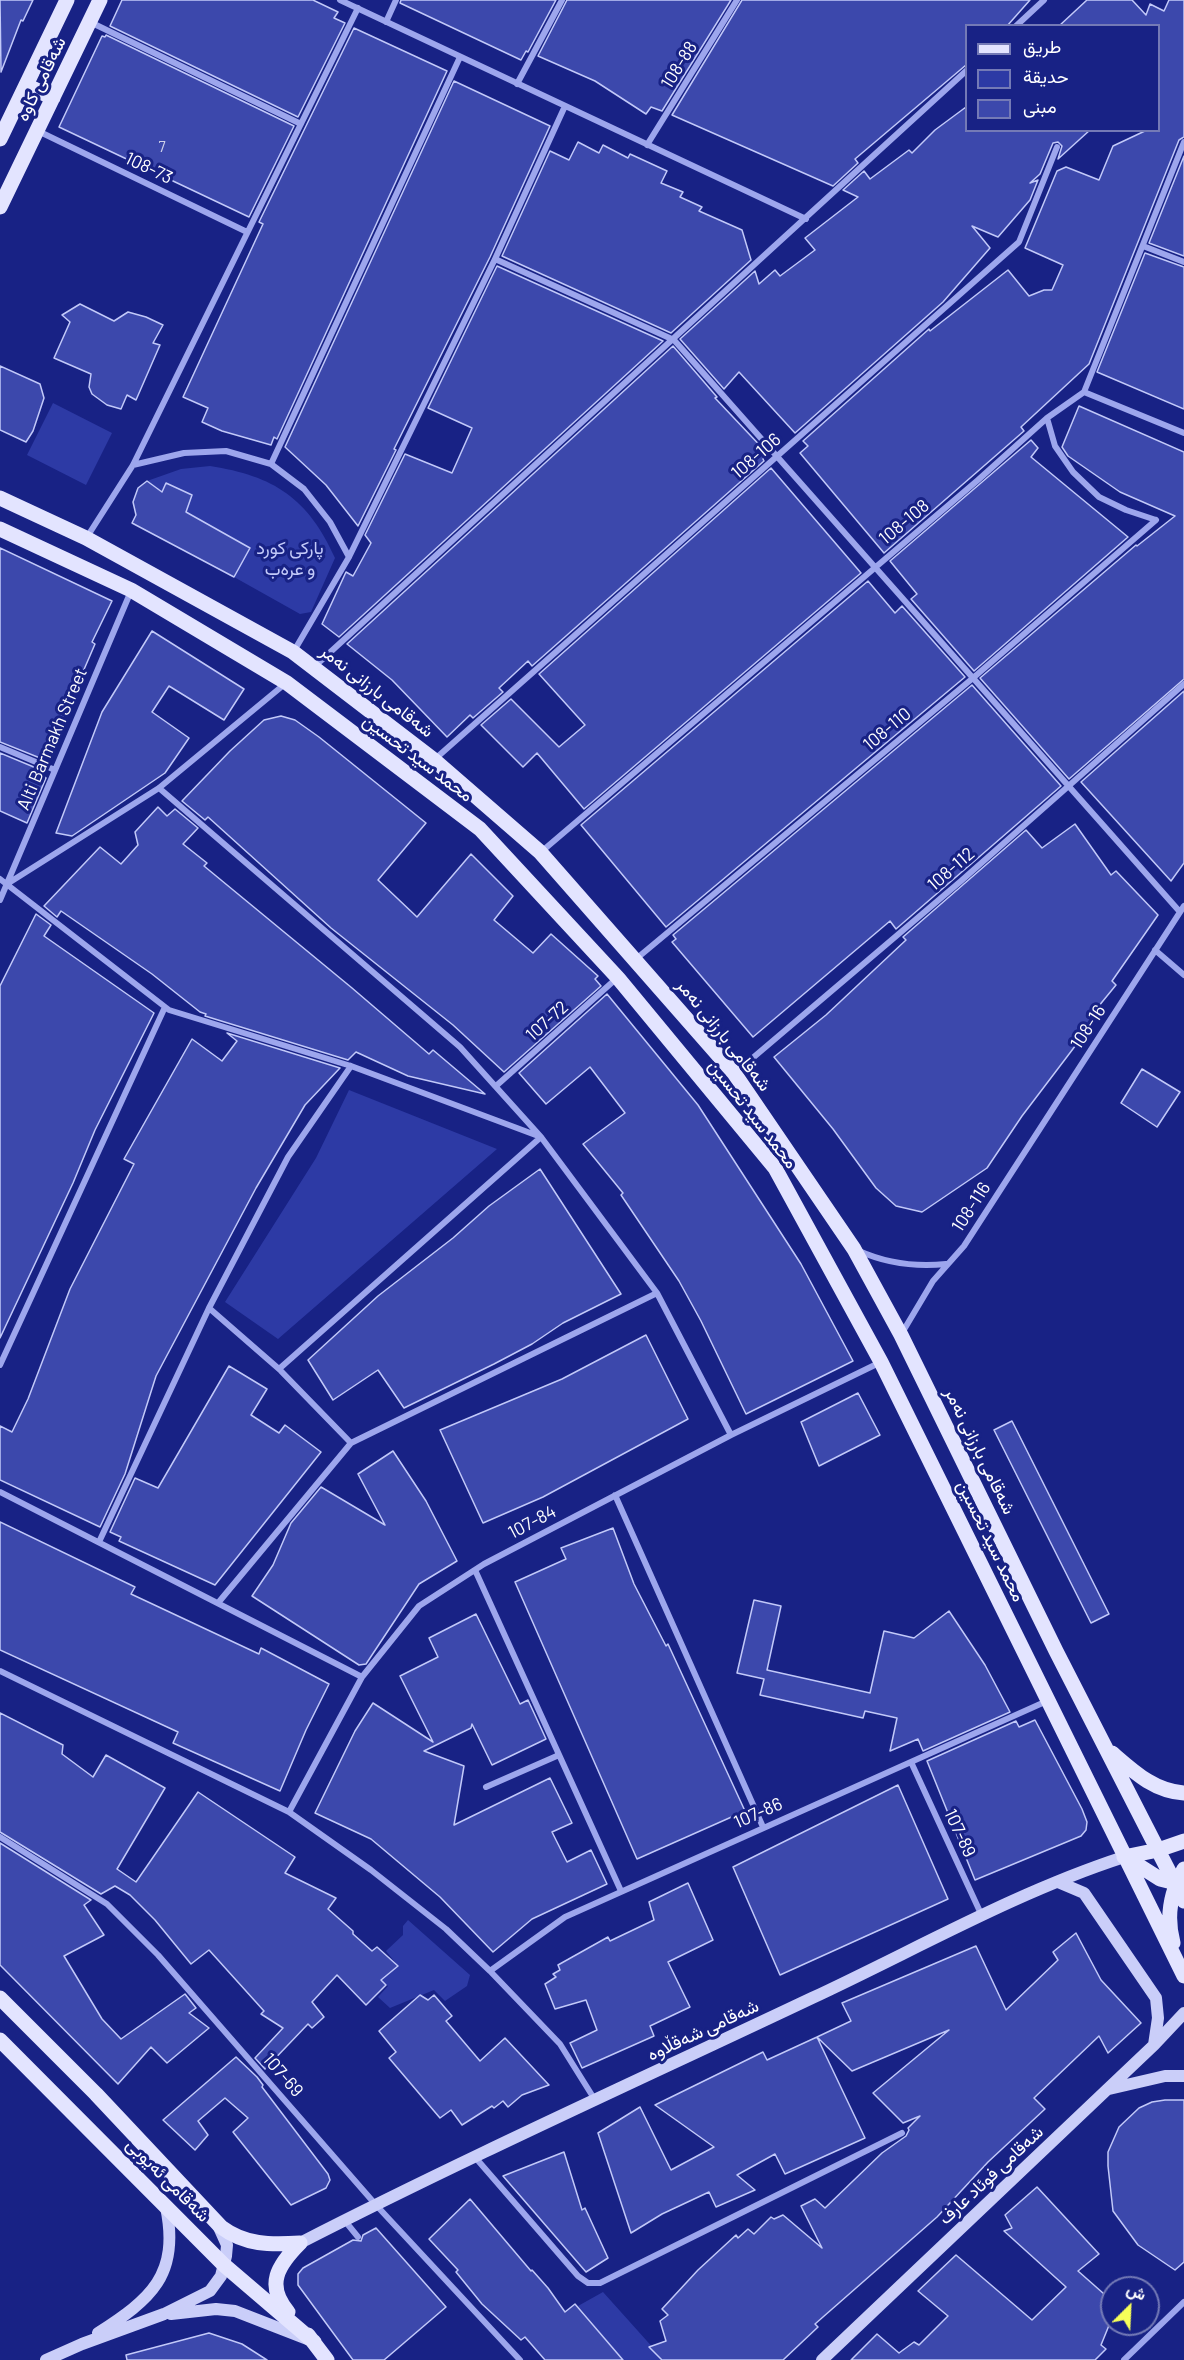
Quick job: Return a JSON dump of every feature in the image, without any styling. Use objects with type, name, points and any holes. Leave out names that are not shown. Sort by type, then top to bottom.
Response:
[{"type":"main road","name":"شەقامی کاوە","points":[[0,139],[67,0]]},
{"type":"main road","name":"شەقامی کاوە","points":[[0,207],[100,0]]},
{"type":"main road","points":[[26,85],[53,98]]},
{"type":"main road","name":"شەقامی بارزانی نەمر","points":[[0,498],[86,538],[293,651],[434,760],[540,852],[734,1073],[854,1249],[901,1335],[1104,1746],[1158,1850],[1180,1884],[1184,1901]]},
{"type":"main road","name":"محمد سید تحسین","points":[[0,529],[131,590],[287,683],[480,830],[618,978],[775,1168],[881,1362],[1182,1972]]},
{"type":"main road","points":[[1104,1746],[1150,1783],[1166,1790],[1184,1793]]},
{"type":"main road","points":[[1124,1857],[1158,1850],[1184,1841]]},
{"type":"main road","points":[[1124,1857],[1154,1875],[1180,1884]]},
{"type":"main road","name":"شەقامی شەقڵاوە","points":[[300,2243],[474,2157],[982,1916],[1084,1870],[1124,1857]]},
{"type":"main road","points":[[1182,1972],[1170,1931],[1169,1907],[1184,1869]]},
{"type":"main road","points":[[1058,1882],[1084,1893],[1156,1998],[1158,2018],[1154,2045]]},
{"type":"main road","name":"شەقامی ئەیوبی","points":[[0,1998],[231,2235],[256,2244],[300,2243]]},
{"type":"main road","name":"شەقامی فوئاد عارف","points":[[822,2360],[1154,2045],[1184,2013]]},
{"type":"main road","name":"شەقامی ئەیوبی","points":[[0,2040],[224,2265],[314,2342]]},
{"type":"main road","points":[[1108,2089],[1165,2076],[1184,2076]]},
{"type":"main road","points":[[82,2344],[142,2302],[156,2286],[165,2268],[170,2248],[170,2227],[166,2206]]},
{"type":"main road","points":[[46,2360],[82,2344],[164,2314],[210,2291],[216,2286],[224,2265],[226,2245],[217,2223]]},
{"type":"main road","points":[[300,2243],[282,2263],[277,2275],[276,2289],[279,2302],[327,2360]]},
{"type":"main road","points":[[164,2314],[216,2309],[235,2311],[314,2342]]},
{"type":"street","points":[[340,0],[806,219]]},
{"type":"street","points":[[386,22],[396,0]]},
{"type":"street","points":[[517,84],[562,0]]},
{"type":"street","name":"108-88","points":[[647,145],[737,0]]},
{"type":"street","points":[[1019,24],[1044,0]]},
{"type":"street","points":[[86,538],[133,465],[358,8]]},
{"type":"street","points":[[90,22],[301,124]]},
{"type":"street","points":[[271,464],[460,57]]},
{"type":"street","points":[[314,667],[965,72]]},
{"type":"street","points":[[293,651],[349,557],[495,259],[565,106]]},
{"type":"street","name":"108-73","points":[[37,131],[247,232]]},
{"type":"street","points":[[1184,142],[1084,392],[1184,433]]},
{"type":"street","name":"108-106","points":[[434,760],[1019,242],[1057,147]]},
{"type":"street","points":[[1143,246],[1184,262]]},
{"type":"street","points":[[495,259],[674,339],[1068,785],[1182,909]]},
{"type":"street","name":"108-108","points":[[540,852],[1047,418],[1084,392]]},
{"type":"street","name":"108-110","points":[[635,959],[973,678],[1156,520],[1098,497],[1073,472],[1055,446],[1047,418]]},
{"type":"street","points":[[133,465],[184,453],[226,451],[271,464],[304,489],[330,522],[349,557]]},
{"type":"street","name":"Alti Barmakh Street","points":[[0,900],[131,590]]},
{"type":"street","points":[[7,884],[159,788],[287,683]]},
{"type":"street","name":"108-112","points":[[734,1073],[961,881],[1184,684]]},
{"type":"street","points":[[0,747],[55,770]]},
{"type":"street","points":[[159,788],[460,1047],[496,1086],[541,1137],[657,1293],[731,1435]]},
{"type":"street","points":[[0,879],[169,1010],[351,1066],[541,1137]]},
{"type":"street","name":"108-16","points":[[1017,1164],[1182,909]]},
{"type":"street","points":[[1155,950],[1184,975]]},
{"type":"street","name":"107-72","points":[[496,1086],[618,978]]},
{"type":"street","points":[[0,1365],[165,1007]]},
{"type":"street","points":[[99,1542],[209,1308],[288,1157],[351,1066]]},
{"type":"street","points":[[279,1369],[541,1137]]},
{"type":"street","name":"108-116","points":[[901,1335],[921,1298],[946,1264],[964,1246],[1017,1164]]},
{"type":"street","points":[[854,1249],[874,1258],[896,1263],[946,1264]]},
{"type":"street","points":[[218,1603],[351,1443],[657,1293]]},
{"type":"street","points":[[209,1308],[279,1369],[351,1443]]},
{"type":"street","name":"107-84","points":[[290,1812],[362,1677],[419,1606],[475,1570],[615,1496],[731,1435],[881,1362]]},
{"type":"street","points":[[0,1492],[362,1677]]},
{"type":"street","points":[[615,1496],[763,1827]]},
{"type":"street","points":[[475,1570],[621,1892]]},
{"type":"street","points":[[0,1671],[290,1812],[371,1870],[446,1929],[490,1971],[560,2044],[595,2100]]},
{"type":"street","name":"107-86","points":[[490,1971],[565,1917],[1048,1701]]},
{"type":"street","points":[[486,1787],[559,1755]]},
{"type":"street","name":"107-89","points":[[911,1762],[982,1916]]},
{"type":"street","name":"107-69","points":[[0,1837],[106,1904],[158,1955],[376,2205],[520,2360]]},
{"type":"street","points":[[474,2157],[578,2276],[588,2283],[600,2283],[902,2133]]},
{"type":"street","points":[[345,2221],[358,2237]]},
{"type":"street","points":[[1124,2360],[1184,2302]]},
{"type":"green space","points":[[53,403],[112,433],[86,485],[27,455]]},
{"type":"green space","name":"پاركی كورد و عرەب","points":[[210,466],[253,476],[286,493],[300,505],[325,537],[335,558],[311,612],[300,614],[234,577],[250,548],[186,512],[191,495],[166,483],[162,492],[147,481],[181,469]]},
{"type":"green space","points":[[349,1090],[497,1149],[278,1339],[225,1302],[316,1158]]},
{"type":"green space","points":[[408,1920],[470,1975],[467,1986],[445,2001],[434,1990],[390,2008],[378,1997],[388,1986],[381,1980],[398,1966],[386,1951],[403,1935],[403,1926]]},
{"type":"green space","points":[[603,2292],[664,2360],[623,2360],[578,2306]]},
{"type":"building","points":[[0,0],[33,0],[23,21],[21,20],[1,72]]},
{"type":"building","points":[[122,0],[313,0],[338,12],[334,18],[345,23],[298,117],[110,26]]},
{"type":"building","points":[[401,0],[556,0],[528,52],[526,51],[521,60],[400,3]]},
{"type":"building","points":[[567,0],[731,0],[662,111],[651,107],[646,114],[595,81],[538,56]]},
{"type":"building","points":[[742,0],[1030,0],[1009,24],[965,24],[965,66],[855,159],[858,163],[833,186],[672,115]]},
{"type":"building","points":[[1087,0],[1132,0],[1146,15],[1150,4],[1164,11],[1169,0],[1184,0],[1184,137],[1179,140],[1089,364],[1021,427],[1024,431],[884,553],[800,453],[808,446],[803,441],[929,329],[930,331],[1008,270],[1029,296],[1044,290],[1052,290],[1063,265],[1025,248],[1057,171],[1066,167],[1099,180],[1113,146],[1143,132],[1160,132],[1160,24],[1061,24]]},
{"type":"building","points":[[354,28],[447,71],[277,439],[274,437],[271,445],[222,431],[202,422],[208,408],[183,397],[263,224],[259,222]]},
{"type":"building","points":[[106,35],[294,126],[249,217],[59,127],[102,36]]},
{"type":"building","points":[[454,81],[550,126],[490,257],[358,526],[326,485],[285,447]]},
{"type":"building","points":[[965,108],[965,132],[1088,132],[1058,159],[1062,146],[1058,142],[1053,143],[1040,174],[1030,183],[1038,180],[1030,200],[998,237],[972,226],[990,248],[943,302],[795,433],[739,372],[724,389],[680,339],[755,271],[759,284],[775,270],[780,276],[815,250],[805,238],[858,197],[843,190],[864,171],[870,179],[909,150],[912,153],[935,130]]},
{"type":"building","points":[[578,142],[599,153],[603,145],[628,158],[630,154],[667,171],[661,183],[683,192],[680,197],[702,207],[699,211],[742,230],[751,260],[671,333],[502,256],[550,151],[569,160]]},
{"type":"building","points":[[1184,156],[1184,256],[1149,243]]},
{"type":"building","points":[[1145,253],[1184,267],[1184,409],[1097,372]]},
{"type":"building","points":[[497,266],[663,341],[339,637],[322,624],[346,572],[353,576],[371,543],[365,535],[405,454],[452,473],[472,428],[428,408]]},
{"type":"building","points":[[80,304],[114,321],[128,312],[163,325],[153,343],[160,345],[136,400],[127,395],[121,409],[107,405],[92,394],[89,387],[91,374],[54,358],[70,322],[62,315]]},
{"type":"building","points":[[673,346],[717,397],[715,398],[768,454],[763,459],[764,461],[532,666],[528,661],[499,688],[503,692],[473,718],[470,715],[447,737],[392,680],[347,644]]},
{"type":"building","points":[[0,366],[40,384],[44,398],[33,431],[26,442],[0,430]]},
{"type":"building","points":[[1079,406],[1184,452],[1184,679],[1069,779],[980,678],[1136,545],[1175,516],[1120,492],[1068,456],[1062,447]]},
{"type":"building","points":[[1031,440],[1038,448],[1031,457],[1128,537],[974,671],[911,599],[917,594],[890,561]]},
{"type":"building","points":[[771,468],[861,573],[584,809],[537,753],[523,767],[481,725],[511,699],[559,747],[585,725],[539,674]]},
{"type":"building","points":[[147,481],[162,492],[166,483],[192,495],[186,512],[250,548],[234,577],[132,523],[136,515],[133,502],[138,488]]},
{"type":"building","points":[[0,548],[112,601],[92,642],[95,644],[45,760],[0,742]]},
{"type":"building","points":[[868,581],[895,613],[902,606],[965,677],[666,927],[581,825]]},
{"type":"building","points":[[152,631],[244,689],[224,720],[169,686],[152,712],[189,738],[165,773],[72,836],[56,833],[102,712]]},
{"type":"building","points":[[972,685],[1061,786],[896,929],[890,921],[753,1037],[672,942],[676,939],[673,935]]},
{"type":"building","points":[[1184,691],[1184,863],[1171,881],[1081,782]]},
{"type":"building","points":[[281,716],[295,720],[319,737],[426,823],[378,880],[417,917],[471,854],[513,896],[494,920],[533,953],[551,934],[598,976],[595,979],[601,986],[504,1072],[453,1025],[331,928],[208,817],[205,820],[182,801],[230,751],[264,720]]},
{"type":"building","points":[[0,753],[41,770],[39,774],[46,778],[27,823],[0,811]]},
{"type":"building","points":[[158,807],[167,816],[175,809],[198,828],[183,844],[207,863],[204,866],[429,1054],[433,1050],[485,1094],[408,1076],[356,1052],[348,1060],[205,1016],[206,1014],[200,1012],[152,974],[61,911],[57,917],[44,906],[100,847],[121,864],[138,845],[135,832]]},
{"type":"building","points":[[1075,824],[1111,875],[1116,871],[1158,915],[1112,981],[1116,985],[1098,1007],[1082,1037],[1022,1116],[987,1168],[922,1212],[896,1206],[876,1188],[833,1129],[774,1057],[826,1015],[906,940],[903,937],[1026,830],[1042,848]]},
{"type":"building","points":[[36,914],[51,925],[44,936],[154,1013],[95,1130],[73,1183],[0,1338],[0,986]]},
{"type":"building","points":[[607,994],[698,1105],[801,1264],[853,1361],[746,1414],[679,1281],[621,1195],[623,1193],[583,1144],[625,1113],[590,1067],[546,1104],[519,1073]]},
{"type":"building","points":[[227,1033],[340,1068],[305,1105],[256,1188],[156,1376],[125,1474],[100,1527],[0,1480],[0,1426],[12,1432],[28,1399],[70,1289],[134,1164],[124,1159],[192,1039],[222,1061],[237,1041]]},
{"type":"building","points":[[1142,1069],[1180,1092],[1157,1127],[1121,1103]]},
{"type":"building","points":[[540,1169],[621,1294],[563,1323],[532,1344],[494,1364],[404,1408],[378,1370],[333,1400],[308,1360],[378,1296],[453,1238],[489,1206]]},
{"type":"building","points":[[646,1335],[688,1419],[543,1497],[483,1523],[440,1430],[562,1379]]},
{"type":"building","points":[[229,1366],[267,1389],[251,1415],[279,1433],[285,1425],[321,1452],[215,1585],[119,1541],[121,1537],[110,1532],[135,1478],[158,1488]]},
{"type":"building","points":[[858,1393],[880,1435],[819,1466],[801,1422]]},
{"type":"building","points":[[1012,1421],[1109,1614],[1091,1623],[994,1430]]},
{"type":"building","points":[[393,1451],[426,1501],[457,1561],[419,1584],[366,1664],[359,1665],[252,1596],[273,1565],[291,1523],[321,1487],[385,1525],[358,1474]]},
{"type":"building","points":[[0,1522],[135,1587],[131,1594],[259,1654],[261,1648],[329,1684],[280,1791],[173,1743],[178,1732],[0,1650]]},
{"type":"building","points":[[613,1528],[634,1584],[666,1646],[668,1644],[745,1811],[637,1859],[515,1582],[566,1559],[561,1548]]},
{"type":"building","points":[[754,1600],[781,1606],[767,1670],[870,1693],[884,1631],[914,1638],[949,1611],[985,1665],[1010,1712],[923,1751],[918,1739],[890,1751],[897,1718],[865,1711],[863,1718],[760,1695],[764,1679],[737,1673]]},
{"type":"building","points":[[476,1614],[520,1704],[528,1700],[546,1739],[492,1765],[472,1724],[471,1728],[424,1751],[464,1766],[454,1825],[550,1778],[572,1823],[552,1832],[567,1862],[591,1850],[607,1884],[532,1919],[493,1952],[440,1897],[371,1839],[315,1813],[355,1731],[373,1703],[433,1742],[400,1676],[438,1657],[429,1638]]},
{"type":"building","points":[[0,1713],[63,1745],[62,1754],[93,1777],[106,1755],[165,1788],[117,1869],[136,1882],[198,1792],[295,1857],[285,1873],[336,1898],[328,1909],[372,1951],[377,1947],[398,1966],[381,1980],[386,1985],[366,2005],[337,1975],[312,2002],[324,2017],[312,2028],[308,2024],[265,2069],[255,2058],[283,2028],[261,2014],[264,2011],[209,1950],[191,1964],[155,1920],[130,1895],[115,1886],[101,1894],[0,1832]]},
{"type":"building","points":[[1035,1720],[1082,1809],[1087,1822],[1086,1830],[1081,1836],[975,1880],[927,1761],[1016,1721],[1019,1727]]},
{"type":"building","points":[[898,1785],[948,1899],[780,1975],[733,1867]]},
{"type":"building","points":[[0,1843],[91,1900],[84,1905],[104,1935],[64,1956],[102,2019],[121,2039],[185,1994],[196,2008],[189,2013],[209,2028],[167,2063],[151,2047],[118,2084],[0,1965]]},
{"type":"building","points":[[688,1883],[713,1940],[668,1962],[690,2007],[650,2026],[654,2036],[582,2068],[570,2043],[597,2030],[586,2000],[555,2009],[545,1984],[556,1977],[553,1974],[560,1970],[558,1965],[608,1937],[610,1941],[654,1920],[649,1902]]},
{"type":"building","points":[[1076,1933],[1101,1980],[1141,2023],[1108,2053],[1099,2036],[1034,2098],[1045,2109],[988,2162],[937,2217],[815,2324],[818,2327],[783,2360],[662,2360],[649,2347],[666,2341],[660,2321],[668,2315],[662,2309],[698,2270],[736,2235],[738,2238],[748,2229],[754,2234],[771,2217],[774,2219],[783,2215],[822,2248],[801,2206],[815,2199],[825,2208],[882,2153],[906,2136],[908,2128],[920,2116],[903,2123],[873,2093],[949,2030],[852,2071],[817,2037],[851,2021],[842,2003],[976,1946],[1006,2010],[1058,1960],[1053,1952]]},
{"type":"building","points":[[420,1995],[428,2000],[434,1995],[452,2016],[446,2021],[480,2061],[505,2038],[549,2085],[522,2095],[508,2107],[503,2101],[494,2108],[492,2106],[462,2125],[451,2110],[440,2118],[389,2058],[396,2052],[379,2031]]},
{"type":"building","points":[[817,2037],[865,2138],[785,2174],[775,2154],[737,2175],[755,2190],[716,2207],[709,2192],[662,2214],[631,2233],[598,2133],[640,2107],[671,2170],[714,2147],[655,2105],[763,2052],[767,2060]]},
{"type":"building","points":[[236,2057],[257,2077],[262,2087],[328,2174],[330,2180],[326,2188],[291,2205],[233,2132],[248,2118],[225,2098],[198,2121],[208,2135],[195,2150],[163,2120]]},
{"type":"building","points":[[1184,2100],[1184,2262],[1175,2270],[1138,2245],[1113,2211],[1108,2166],[1108,2152],[1119,2127],[1139,2108],[1152,2102]]},
{"type":"building","points":[[564,2152],[582,2210],[585,2208],[608,2258],[586,2272],[503,2176]]},
{"type":"building","points":[[1037,2187],[1099,2254],[1078,2271],[1100,2290],[1100,2336],[1105,2336],[1101,2345],[1106,2349],[1095,2360],[851,2360],[877,2334],[899,2353],[914,2342],[919,2345],[948,2316],[918,2291],[956,2255],[1032,2320],[1066,2287],[1004,2231],[1012,2228],[1005,2215]]},
{"type":"building","points":[[470,2199],[548,2288],[565,2312],[575,2304],[623,2360],[545,2360],[525,2337],[521,2340],[482,2304],[456,2272],[458,2270],[429,2239]]},
{"type":"building","points":[[376,2228],[446,2307],[384,2360],[353,2360],[298,2285],[298,2274],[303,2268],[353,2240],[361,2241],[363,2235]]},
{"type":"building","points":[[209,2333],[242,2344],[267,2360],[127,2360],[126,2355]]}]
